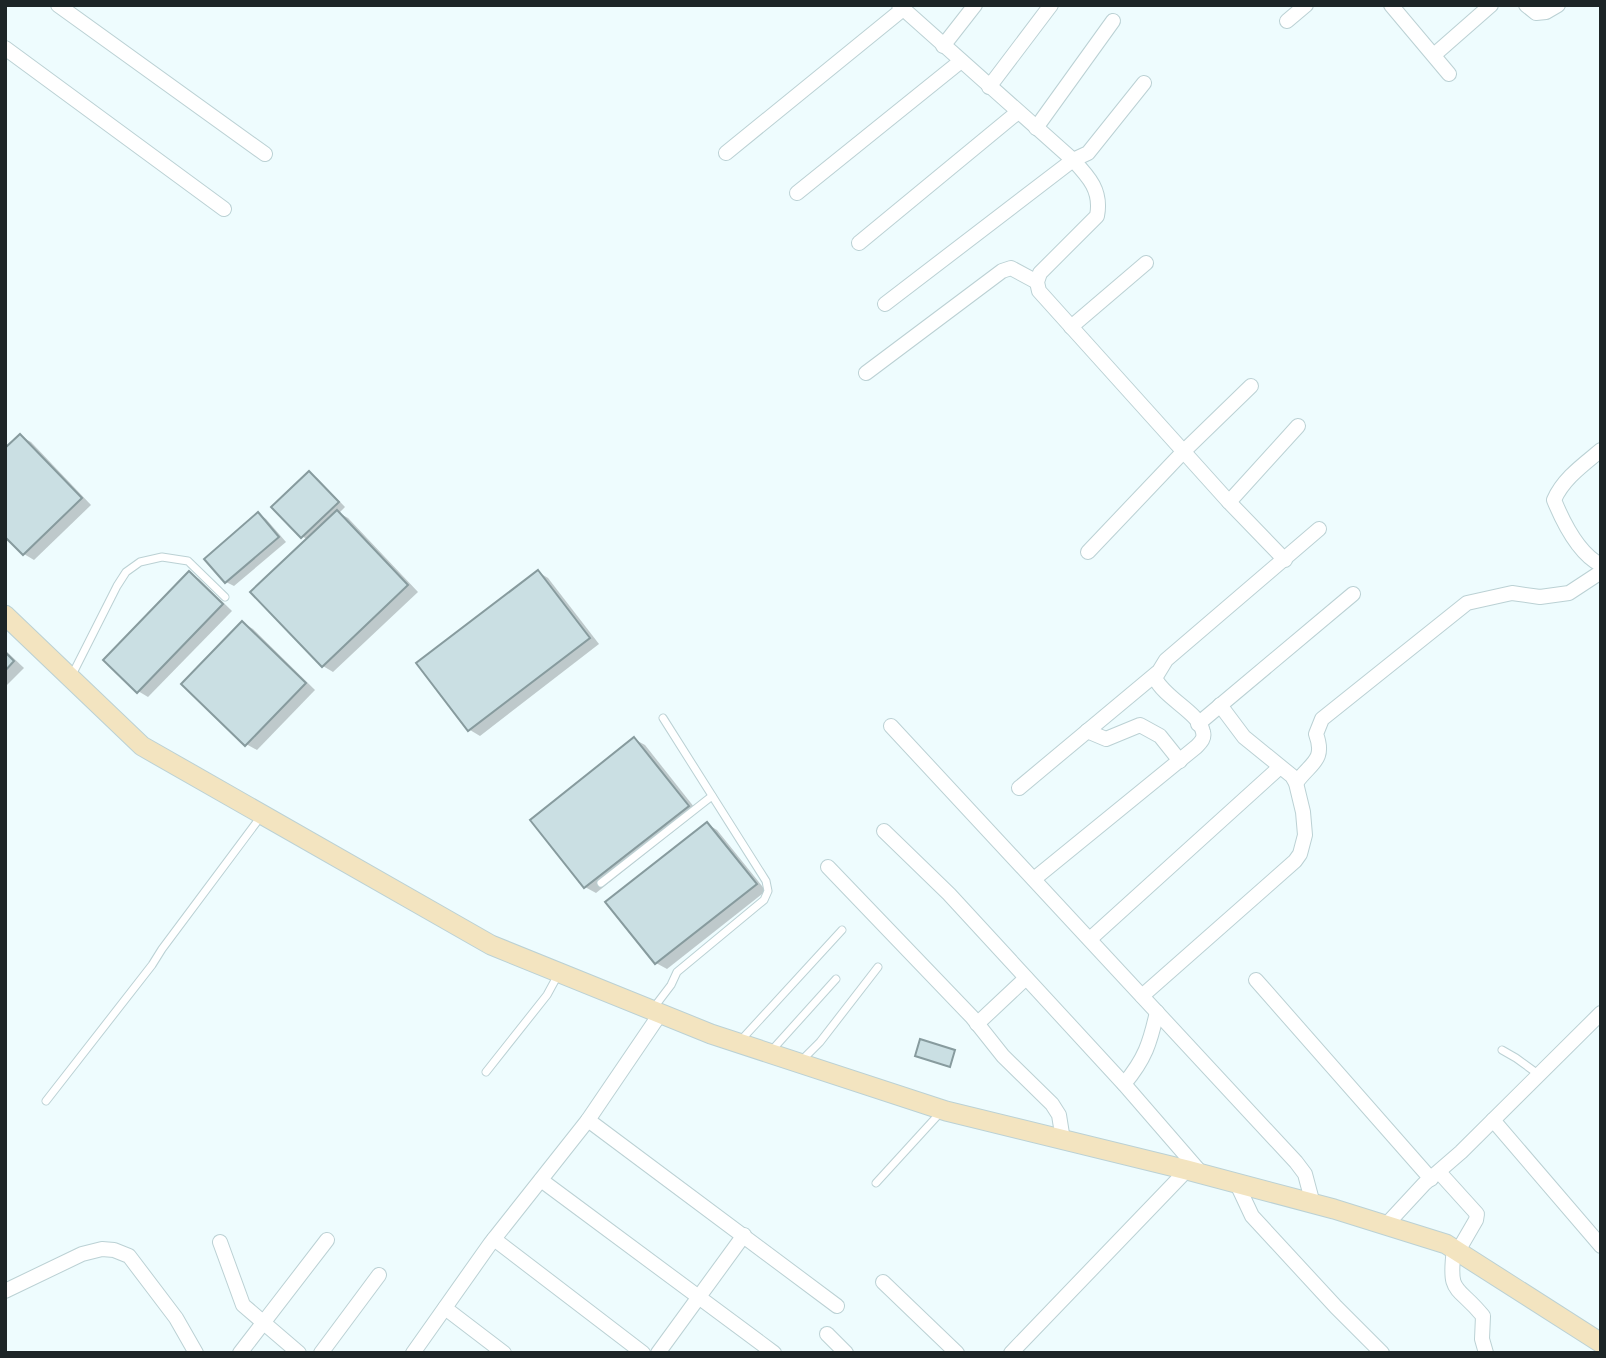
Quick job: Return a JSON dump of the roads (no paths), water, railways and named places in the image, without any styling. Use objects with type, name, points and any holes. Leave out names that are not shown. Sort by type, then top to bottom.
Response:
[{"type":"main road","points":[[5,615],[142,746],[491,945],[738,1043],[943,1110],[1195,1172],[1447,1244],[1601,1343]]},
{"type":"street","points":[[58,5],[264,154]]},
{"type":"street","points":[[943,46],[975,5]]},
{"type":"street","points":[[989,87],[1051,5]]},
{"type":"street","points":[[1287,21],[1306,5]]},
{"type":"street","points":[[1434,55],[1491,5]]},
{"type":"street","points":[[1526,5],[1536,13],[1546,12],[1558,5]]},
{"type":"street","points":[[726,153],[901,6],[1073,160],[1097,191],[1097,216],[1040,273],[1037,282],[1039,291],[1229,502],[1285,559]]},
{"type":"street","points":[[1394,6],[1450,74]]},
{"type":"street","points":[[1036,128],[1113,21]]},
{"type":"street","points":[[5,48],[224,209]]},
{"type":"street","points":[[797,193],[961,61]]},
{"type":"street","points":[[885,304],[1073,160],[1088,153],[1144,83]]},
{"type":"street","points":[[859,243],[1018,112]]},
{"type":"street","points":[[1071,327],[1146,263]]},
{"type":"street","points":[[866,373],[1002,271],[1011,268],[1037,282]]},
{"type":"street","points":[[1087,552],[1251,386]]},
{"type":"street","points":[[1229,502],[1298,426]]},
{"type":"street","points":[[1601,450],[1568,479],[1554,500],[1579,544],[1589,557],[1601,565]]},
{"type":"street","points":[[1019,788],[1157,673],[1166,660],[1319,529]]},
{"type":"street","points":[[1296,783],[1320,755],[1316,734],[1322,719],[1467,603],[1512,593],[1540,597],[1561,595],[1569,593],[1601,572]]},
{"type":"street","points":[[1198,724],[1353,594]]},
{"type":"street","points":[[1034,879],[1180,761],[1203,739],[1203,732],[1198,724],[1167,696],[1155,678],[1157,673]]},
{"type":"street","points":[[1142,996],[1300,854],[1305,835],[1296,783],[1280,766],[1244,737],[1220,705]]},
{"type":"street","points":[[1087,731],[1106,739],[1140,725],[1160,736],[1180,761]]},
{"type":"street","points":[[891,726],[1296,1162],[1305,1174],[1313,1204]]},
{"type":"street","points":[[1090,939],[1280,766]]},
{"type":"street","points":[[884,831],[930,874],[1124,1084],[1195,1172],[1011,1353]]},
{"type":"street","points":[[828,867],[977,1024],[1003,1056],[1052,1104],[1059,1115],[1063,1140]]},
{"type":"street","points":[[977,1024],[1026,978]]},
{"type":"street","points":[[1256,980],[1435,1175],[1477,1214],[1476,1220],[1456,1250],[1451,1279],[1455,1288],[1483,1316],[1482,1339],[1486,1353]]},
{"type":"street","points":[[414,1353],[494,1239],[588,1120],[656,1012]]},
{"type":"street","points":[[1124,1084],[1141,1065],[1157,1012]]},
{"type":"street","points":[[1386,1225],[1538,1074],[1599,1018]]},
{"type":"street","points":[[1493,1119],[1601,1246]]},
{"type":"street","points":[[588,1120],[837,1306]]},
{"type":"street","points":[[541,1180],[774,1353]]},
{"type":"street","points":[[1237,1184],[1252,1216],[1382,1353]]},
{"type":"street","points":[[658,1353],[744,1235]]},
{"type":"street","points":[[494,1239],[643,1353]]},
{"type":"street","points":[[240,1353],[327,1240]]},
{"type":"street","points":[[220,1242],[243,1305],[299,1353]]},
{"type":"street","points":[[5,1291],[82,1254],[102,1249],[114,1250],[129,1256],[176,1318],[196,1353]]},
{"type":"street","points":[[321,1353],[379,1275]]},
{"type":"street","points":[[883,1282],[957,1353]]},
{"type":"street","points":[[445,1308],[504,1353]]},
{"type":"street","points":[[827,1334],[846,1353]]},
{"type":"lane","points":[[70,679],[117,586],[127,572],[140,562],[162,557],[188,561],[225,597]]},
{"type":"lane","points":[[656,1012],[677,972],[764,900],[768,891],[766,881],[663,718]]},
{"type":"lane","points":[[601,883],[712,796]]},
{"type":"lane","points":[[46,1101],[152,965],[262,815]]},
{"type":"lane","points":[[738,1043],[842,930]]},
{"type":"lane","points":[[799,1063],[820,1042],[878,967]]},
{"type":"lane","points":[[486,1072],[547,995],[559,973]]},
{"type":"lane","points":[[769,1054],[836,979]]},
{"type":"lane","points":[[1502,1050],[1538,1074]]},
{"type":"lane","points":[[876,1183],[943,1110]]}]
